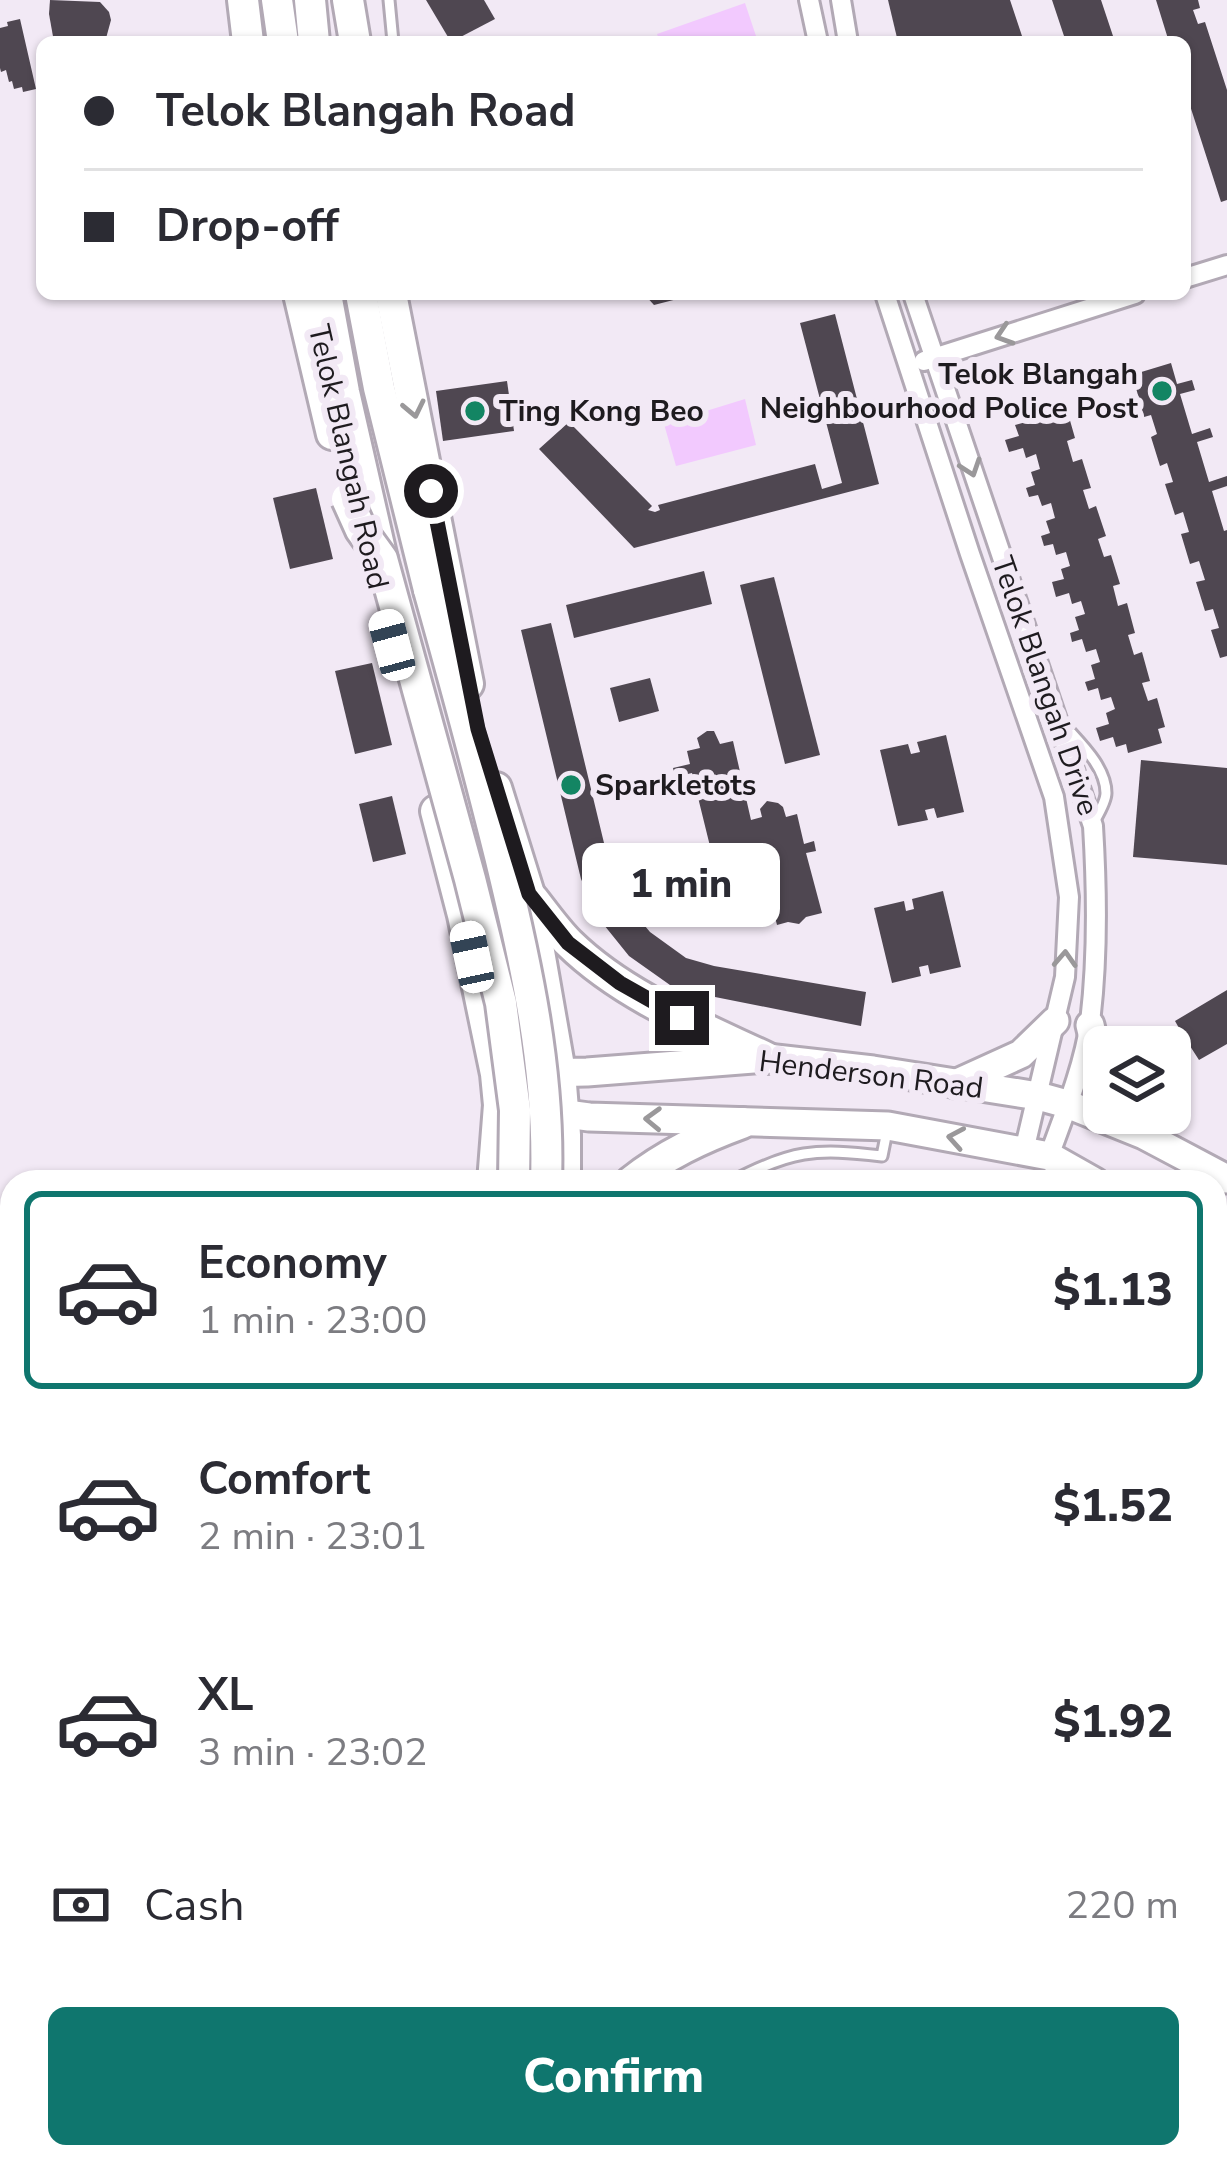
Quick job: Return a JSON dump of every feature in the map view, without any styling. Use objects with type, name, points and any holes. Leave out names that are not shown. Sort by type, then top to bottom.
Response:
[{"type":"main road","points":[[243,0],[247,36]]},
{"type":"main road","points":[[268,0],[272,36]]},
{"type":"main road","points":[[278,0],[282,36]]},
{"type":"main road","points":[[310,0],[313,36]]},
{"type":"main road","points":[[349,0],[354,36]]},
{"type":"main road","points":[[300,300],[347,499],[382,559]]},
{"type":"main road","name":"Telok Blangah Road","points":[[313,300],[350,484],[463,915],[498,1090],[495,1170]]},
{"type":"main road","points":[[327,300],[382,559],[501,1003],[515,1110],[514,1170]]},
{"type":"main road","points":[[362,300],[396,456],[520,939],[542,1062],[546,1170]]},
{"type":"main road","points":[[392,300],[478,729],[529,894],[560,1072],[565,1170]]},
{"type":"main road","points":[[423,758],[441,763],[458,758],[472,746],[478,729]]},
{"type":"main road","points":[[529,894],[568,943],[620,983],[766,1058]]},
{"type":"main road","points":[[955,1084],[1022,1054],[1055,1021]]},
{"type":"main road","name":"Henderson Road","points":[[498,1090],[560,1072],[766,1058],[873,1070],[1067,1104],[1144,1135],[1210,1170]]},
{"type":"main road","name":"Henderson Road","points":[[498,1090],[564,1114],[590,1118],[888,1126],[1036,1154],[1070,1170]]},
{"type":"main road","points":[[646,1170],[688,1144],[742,1123]]},
{"type":"street","points":[[809,0],[817,36]]},
{"type":"street","points":[[841,0],[847,36]]},
{"type":"street","points":[[1191,276],[1227,265]]},
{"type":"street","name":"Telok Blangah Drive","points":[[887,300],[1054,797],[1069,897],[1065,977],[1038,1096],[1036,1154]]},
{"type":"street","name":"Telok Blangah Drive","points":[[915,300],[1093,826],[1097,892],[1090,1025],[1067,1104],[1036,1154]]},
{"type":"street","points":[[908,367],[1116,300]]},
{"type":"lane","points":[[389,0],[392,36]]},
{"type":"lane","points":[[753,1170],[795,1154],[830,1150],[882,1156],[888,1126]]},
{"type":"shaded area","points":[[745,3],[756,36],[658,36]]},
{"type":"shaded area","points":[[745,399],[756,445],[676,466],[664,424]]},
{"type":"building","points":[[50,0],[100,2],[111,20],[107,36],[53,36]]},
{"type":"building","points":[[426,0],[484,0],[495,19],[462,36],[447,36]]},
{"type":"building","points":[[888,0],[1010,0],[1022,36],[897,36]]},
{"type":"building","points":[[1052,0],[1101,0],[1113,36],[1064,36]]},
{"type":"building","points":[[1156,0],[1198,0],[1200,8],[1193,10],[1198,24],[1205,22],[1227,90],[1227,200],[1221,202],[1191,109],[1191,36],[1167,36]]},
{"type":"building","points":[[20,19],[36,89],[23,92],[22,87],[14,89],[6,70],[0,68],[0,28]]},
{"type":"building","points":[[835,314],[879,484],[634,548],[539,449],[569,422],[652,506],[648,510],[655,512],[660,510],[658,505],[815,464],[822,489],[842,483],[800,323]]},
{"type":"building","points":[[1171,363],[1177,384],[1192,380],[1195,390],[1180,394],[1192,434],[1210,428],[1213,437],[1197,442],[1209,482],[1227,476],[1227,486],[1212,491],[1227,530],[1227,656],[1220,658],[1211,630],[1219,628],[1213,609],[1205,611],[1196,582],[1205,580],[1199,561],[1190,564],[1181,534],[1189,532],[1183,512],[1175,515],[1165,484],[1173,482],[1167,463],[1160,466],[1151,437],[1157,434],[1151,415],[1144,417],[1136,388],[1142,386],[1138,373]]},
{"type":"building","name":"Ting Kong Beo","points":[[507,381],[514,431],[443,441],[436,391]]},
{"type":"building","points":[[1053,401],[1057,413],[1067,410],[1075,438],[1067,441],[1073,462],[1082,459],[1091,488],[1083,490],[1089,509],[1096,506],[1106,536],[1098,539],[1104,557],[1111,555],[1120,584],[1113,586],[1118,606],[1127,603],[1135,633],[1128,635],[1134,655],[1142,652],[1150,681],[1142,683],[1148,701],[1157,698],[1165,727],[1158,729],[1162,743],[1128,753],[1126,744],[1116,747],[1113,737],[1100,741],[1096,728],[1109,724],[1106,713],[1115,709],[1111,697],[1101,700],[1098,688],[1088,691],[1085,682],[1095,679],[1091,665],[1100,662],[1096,649],[1086,652],[1082,639],[1072,642],[1070,633],[1079,630],[1075,617],[1085,614],[1081,601],[1072,604],[1069,593],[1056,597],[1052,582],[1064,579],[1061,569],[1070,566],[1066,552],[1056,555],[1053,544],[1044,546],[1041,536],[1050,533],[1046,521],[1055,518],[1051,503],[1042,506],[1038,495],[1029,497],[1026,488],[1035,485],[1031,472],[1040,469],[1036,454],[1026,458],[1023,448],[1009,452],[1005,440],[1019,436],[1015,425],[1026,422],[1022,411]]},
{"type":"building","points":[[316,488],[333,559],[290,569],[273,498]]},
{"type":"building","points":[[704,571],[712,604],[574,638],[566,605]]},
{"type":"building","points":[[774,577],[820,755],[785,764],[740,585]]},
{"type":"building","points":[[551,623],[611,872],[625,902],[650,932],[686,958],[866,992],[861,1026],[670,985],[629,956],[600,920],[581,879],[521,630]]},
{"type":"building","points":[[372,663],[392,745],[355,754],[335,671]]},
{"type":"building","points":[[650,678],[659,711],[619,722],[610,688]]},
{"type":"building","points":[[714,731],[720,744],[733,741],[751,820],[762,817],[760,809],[767,801],[783,807],[786,817],[797,814],[804,844],[814,841],[816,851],[806,853],[822,913],[799,924],[777,925],[772,905],[760,908],[764,920],[748,926],[742,924],[739,913],[728,916],[725,905],[708,909],[705,900],[722,895],[692,773],[675,777],[673,768],[690,764],[687,751],[700,748],[697,738]],"holes":[[[758,847],[767,882],[754,886],[745,850]]]},
{"type":"building","points":[[946,735],[964,812],[937,818],[934,808],[925,810],[928,820],[898,826],[880,750],[908,744],[911,754],[920,752],[917,742]]},
{"type":"building","points":[[1141,760],[1227,768],[1227,865],[1133,857]]},
{"type":"building","points":[[392,796],[406,854],[373,862],[359,804]]},
{"type":"building","points":[[943,891],[961,967],[930,974],[928,965],[919,967],[921,976],[892,983],[874,908],[904,901],[906,911],[914,909],[912,899]]},
{"type":"building","points":[[1227,990],[1227,1044],[1199,1060],[1191,1048],[1191,1026],[1178,1026],[1175,1021]]},
{"type":"place","name":"Telok Blangah Neighbourhood Police Post","points":[[1162,391]]},
{"type":"place","name":"Ting Kong Beo","points":[[475,411]]},
{"type":"place","name":"Sparkletots","points":[[571,785]]},
{"type":"route","points":[[431,491],[478,729],[529,894],[568,943],[620,983],[682,1018]]}]
